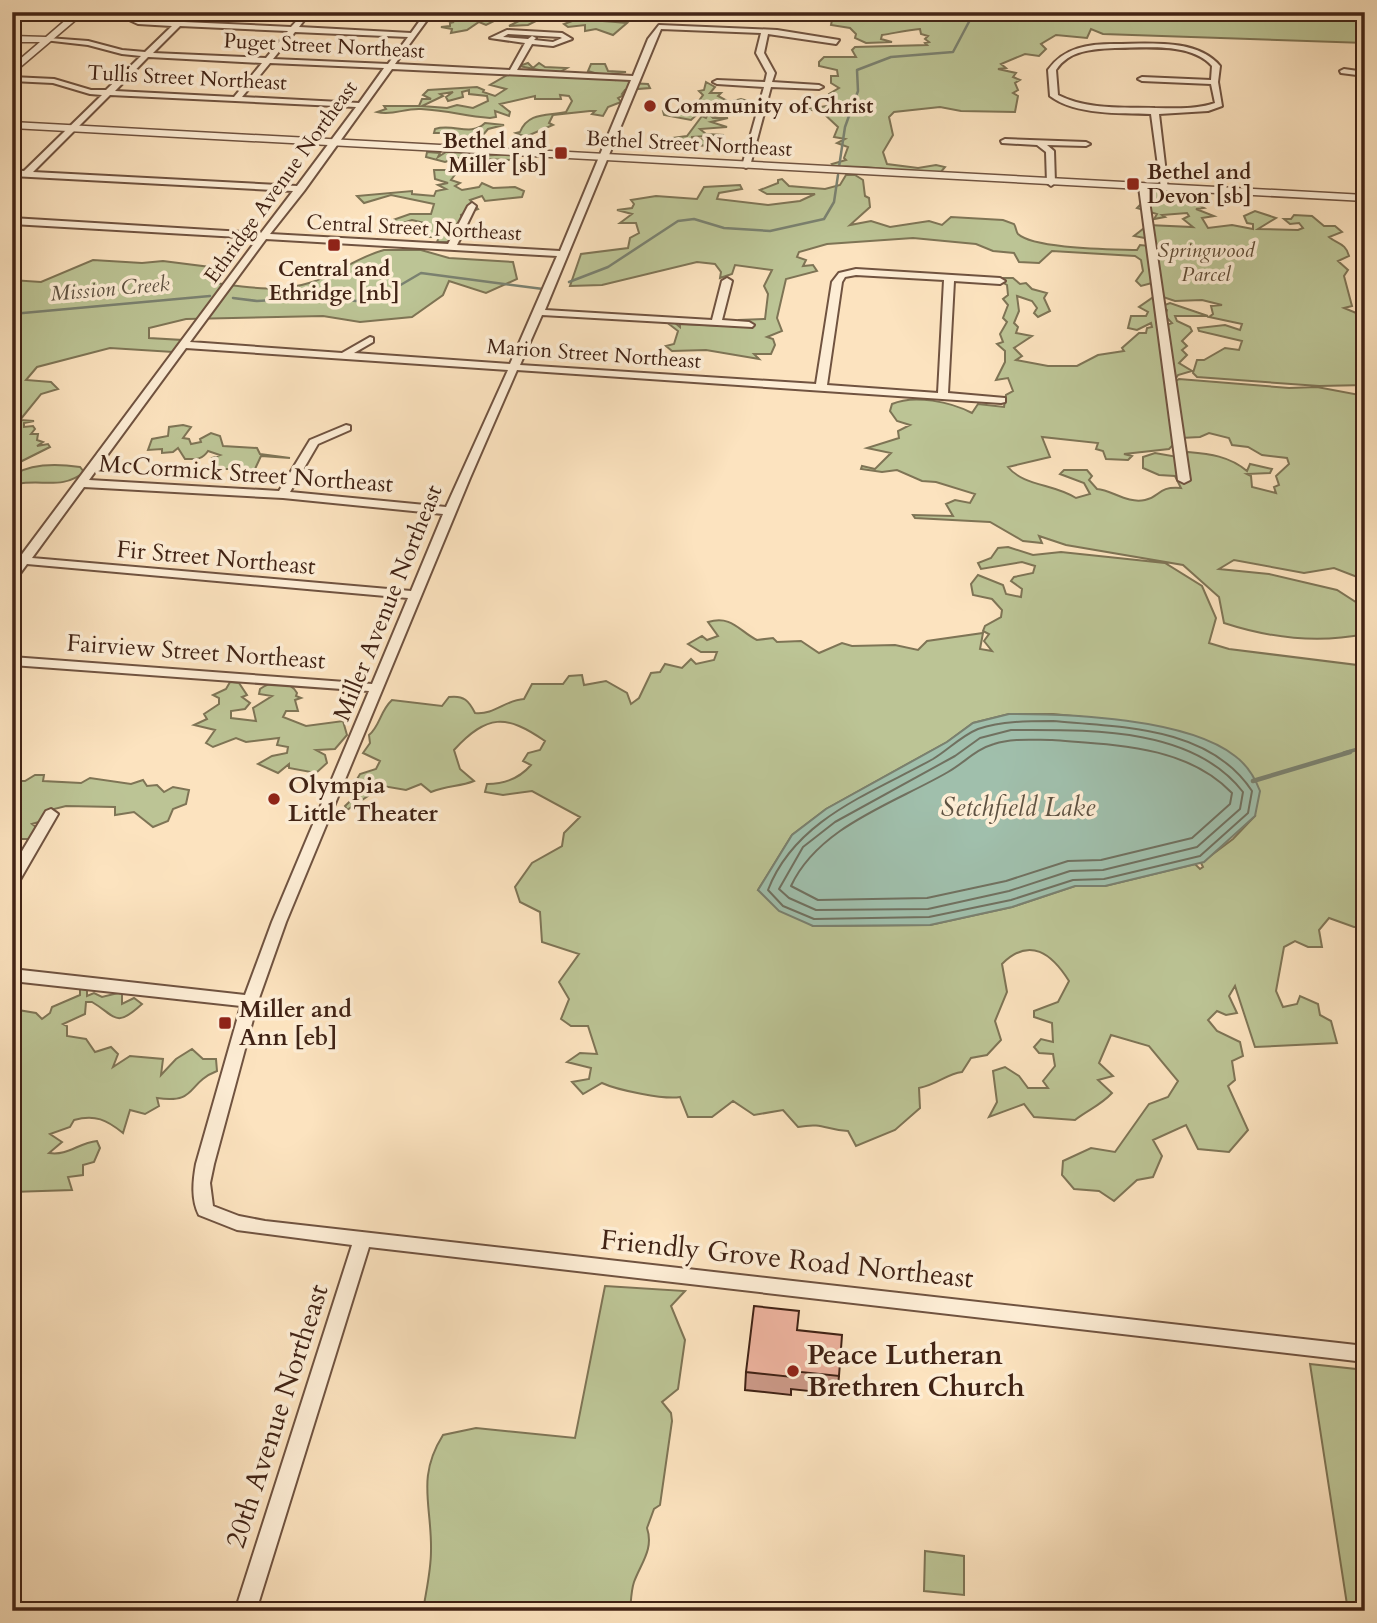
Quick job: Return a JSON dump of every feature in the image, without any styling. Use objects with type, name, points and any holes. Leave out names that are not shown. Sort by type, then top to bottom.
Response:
[{"type":"street","points":[[12,71],[81,12]]},
{"type":"street","points":[[137,12],[132,17],[135,21],[413,35]]},
{"type":"street","points":[[26,174],[190,12]]},
{"type":"street","name":"Ethridge Avenue Northeast","points":[[12,576],[18,560],[81,483],[266,237],[430,12]]},
{"type":"street","points":[[237,98],[306,14]]},
{"type":"street","name":"Miller Avenue Northeast","points":[[205,1210],[201,1183],[205,1164],[250,1002],[295,883],[451,511],[563,254],[635,78],[659,27],[765,32]]},
{"type":"street","points":[[506,32],[535,34],[562,35],[569,39],[560,43],[529,43],[499,40],[494,37],[506,32]]},
{"type":"street","points":[[746,166],[771,73],[760,53],[765,32],[836,42]]},
{"type":"street","points":[[512,73],[535,34]]},
{"type":"street","name":"Puget Street Northeast","points":[[12,39],[88,43],[122,52],[149,55],[635,78]]},
{"type":"street","points":[[1092,47],[1193,51],[1214,61],[1214,82],[1220,101],[1216,107],[1195,112],[1154,110],[1085,107],[1061,102],[1052,93],[1053,67],[1066,55],[1092,47]]},
{"type":"street","points":[[1344,71],[1365,74]]},
{"type":"street","name":"Tullis Street Northeast","points":[[12,79],[54,81],[84,91],[109,93],[360,105]]},
{"type":"street","points":[[1142,79],[1214,82]]},
{"type":"street","points":[[717,82],[819,87]]},
{"type":"street","points":[[1154,110],[1165,188]]},
{"type":"street","name":"Bethel Street Northeast","points":[[14,126],[1365,198]]},
{"type":"street","points":[[1005,141],[1086,144]]},
{"type":"street","points":[[1041,144],[1050,151],[1051,183]]},
{"type":"street","points":[[12,173],[301,189]]},
{"type":"street","points":[[1143,187],[1184,481]]},
{"type":"street","points":[[451,248],[472,206]]},
{"type":"street","name":"Central Street Northeast","points":[[12,221],[563,254]]},
{"type":"street","points":[[821,388],[839,279],[856,272],[1000,281]]},
{"type":"street","points":[[943,396],[949,278]]},
{"type":"street","points":[[716,323],[727,281]]},
{"type":"street","points":[[538,312],[749,325]]},
{"type":"street","points":[[343,356],[370,340]]},
{"type":"street","name":"Marion Street Northeast","points":[[184,345],[1001,400]]},
{"type":"street","points":[[283,495],[314,442],[346,428]]},
{"type":"street","name":"McCormick Street Northeast","points":[[81,483],[283,495],[451,511]]},
{"type":"street","name":"Fir Street Northeast","points":[[18,560],[416,596]]},
{"type":"street","name":"Fairview Street Northeast","points":[[12,661],[377,688]]},
{"type":"street","points":[[12,881],[51,814]]},
{"type":"street","points":[[12,975],[250,1002]]},
{"type":"street","name":"Friendly Grove Road Northeast","points":[[205,1210],[237,1223],[265,1228],[1365,1354]]},
{"type":"street","name":"20th Avenue Northeast","points":[[245,1611],[363,1238]]},
{"type":"green space","points":[[434,12],[542,18],[528,25],[509,26],[519,21],[498,19],[486,25],[479,22],[467,30],[451,33],[452,29],[441,27],[450,26],[450,23],[454,22],[447,21],[449,17],[431,15]]},
{"type":"green space","points":[[837,12],[1365,12],[1365,43],[1103,34],[1091,29],[1087,38],[1056,35],[1041,44],[1046,49],[1039,56],[1025,54],[1001,64],[1006,68],[998,69],[1016,73],[1013,77],[1020,80],[1015,83],[1018,90],[1013,93],[1018,96],[1015,112],[961,111],[940,107],[894,112],[889,117],[893,135],[883,152],[887,164],[918,168],[936,165],[945,167],[940,173],[927,173],[835,167],[832,164],[846,160],[844,158],[848,147],[837,143],[845,139],[834,137],[838,127],[822,112],[807,109],[840,104],[831,101],[829,94],[839,88],[831,83],[831,76],[838,76],[837,70],[819,66],[819,62],[824,57],[856,57],[852,50],[855,47],[927,45],[925,43],[929,42],[925,39],[928,36],[921,34],[920,29],[882,35],[881,39],[892,42],[866,43],[855,38],[856,34],[850,28],[831,25],[832,20],[805,18],[804,15]]},
{"type":"green space","points":[[575,20],[627,23],[613,35],[596,29],[585,31],[585,25],[568,27],[564,24]]},
{"type":"green space","points":[[528,63],[533,68],[539,63],[545,67],[567,68],[560,72],[598,74],[588,71],[591,64],[605,64],[608,71],[626,72],[602,75],[615,76],[616,80],[625,77],[629,79],[629,83],[648,84],[650,88],[625,90],[622,94],[624,95],[618,98],[621,102],[608,107],[603,116],[592,114],[595,111],[553,115],[549,123],[553,125],[527,136],[529,140],[519,146],[524,148],[510,147],[520,143],[517,138],[521,135],[516,133],[533,118],[566,112],[572,101],[569,96],[560,95],[561,99],[535,99],[535,96],[500,104],[510,112],[509,116],[495,111],[496,117],[490,118],[421,109],[377,112],[386,109],[384,106],[419,106],[422,99],[431,99],[423,95],[428,90],[477,87],[495,96],[506,89],[490,85],[509,74],[549,72],[519,66]],"holes":[[[469,90],[469,94],[487,96],[488,101],[473,108],[457,105],[447,108],[422,106],[443,96],[440,94],[453,92],[446,97],[448,101],[463,97],[462,92]]]},
{"type":"green space","points":[[706,82],[715,87],[710,93],[721,93],[718,96],[729,102],[741,99],[759,104],[713,104],[711,109],[716,112],[734,111],[715,116],[709,114],[713,118],[728,118],[711,122],[727,127],[700,129],[706,134],[724,135],[692,137],[692,141],[703,139],[715,144],[654,141],[658,136],[665,139],[687,136],[702,116],[706,118],[708,114],[701,111],[691,120],[664,115],[663,111],[693,109],[703,95],[699,91],[704,90]]},
{"type":"green space","points":[[485,123],[504,125],[488,129],[483,135],[473,135],[476,142],[466,146],[455,144],[462,138],[453,133],[434,133],[435,129],[442,128],[474,129]]},
{"type":"green space","points":[[427,152],[440,153],[438,157],[446,152],[478,152],[480,156],[511,154],[515,157],[512,160],[457,158],[445,162],[426,157]]},
{"type":"green space","points":[[455,162],[468,163],[467,167],[455,169],[457,172],[451,180],[460,183],[455,186],[462,190],[479,187],[482,183],[493,188],[515,187],[524,191],[522,197],[485,201],[482,196],[470,200],[478,209],[461,215],[462,219],[455,226],[470,231],[465,237],[455,231],[451,242],[437,242],[439,237],[429,237],[429,224],[412,220],[400,224],[393,220],[410,214],[431,214],[434,204],[391,195],[364,203],[357,196],[412,191],[412,194],[434,196],[436,191],[446,189],[438,185],[448,183],[435,179],[434,170],[447,170]]},
{"type":"green space","name":"Springwood Parcel","points":[[846,175],[855,175],[863,180],[870,207],[850,225],[871,221],[890,227],[929,221],[942,225],[951,217],[1003,220],[1014,224],[1018,234],[1027,239],[1074,247],[1137,250],[1140,245],[1149,246],[1150,239],[1134,236],[1148,225],[1193,227],[1183,219],[1189,216],[1187,213],[1162,215],[1165,217],[1154,219],[1157,214],[1137,208],[1140,205],[1143,208],[1149,190],[1200,195],[1197,204],[1204,208],[1196,209],[1214,216],[1202,218],[1208,228],[1232,225],[1253,229],[1253,224],[1247,223],[1244,216],[1255,211],[1276,218],[1258,229],[1298,230],[1303,228],[1299,223],[1290,224],[1284,219],[1291,219],[1294,215],[1312,216],[1324,226],[1335,226],[1342,232],[1329,237],[1343,246],[1349,256],[1338,261],[1348,270],[1344,276],[1352,306],[1344,308],[1361,315],[1365,311],[1365,385],[1319,386],[1197,377],[1193,373],[1197,360],[1204,360],[1225,348],[1239,350],[1242,341],[1199,331],[1198,328],[1225,325],[1240,330],[1242,324],[1209,317],[1213,314],[1211,306],[1222,305],[1202,300],[1175,301],[1157,295],[1152,283],[1141,286],[1136,281],[1143,271],[1141,260],[1135,256],[1052,251],[1039,263],[1019,262],[1014,253],[993,251],[976,244],[913,238],[827,244],[799,252],[797,257],[806,260],[803,266],[813,265],[817,271],[786,279],[777,318],[782,331],[767,337],[773,339],[775,345],[771,354],[754,354],[759,359],[706,350],[672,351],[666,346],[674,344],[678,331],[669,324],[674,322],[680,327],[680,324],[753,327],[738,320],[765,319],[768,294],[764,286],[772,270],[735,265],[732,274],[720,278],[721,272],[715,264],[697,262],[602,285],[570,286],[581,254],[628,248],[630,238],[639,233],[636,223],[620,223],[632,214],[617,210],[632,208],[634,204],[631,200],[656,196],[697,199],[704,187],[740,185],[742,189],[719,193],[717,199],[768,205],[800,201],[815,194],[767,194],[760,190],[778,183],[778,180],[782,179],[789,186],[825,189],[840,185]]},
{"type":"green space","points":[[384,250],[421,250],[449,258],[513,262],[517,279],[486,293],[449,281],[443,295],[412,317],[360,322],[323,316],[186,319],[149,328],[149,338],[182,340],[173,352],[110,348],[37,367],[26,380],[51,382],[58,389],[41,394],[20,420],[34,421],[24,423],[24,427],[33,426],[35,429],[31,434],[38,434],[37,440],[43,442],[37,446],[48,444],[50,447],[16,464],[15,474],[38,466],[55,465],[80,467],[84,472],[68,481],[18,484],[12,494],[12,280],[41,282],[93,260],[142,263],[163,261],[210,267],[215,283],[286,288],[319,280]]},
{"type":"green space","points":[[1003,278],[1013,278],[1020,284],[1026,283],[1032,289],[1047,293],[1044,298],[1050,311],[1038,317],[1034,313],[1037,308],[1032,301],[1017,296],[1019,311],[1014,323],[1018,327],[1016,333],[1032,336],[1014,348],[1022,356],[1016,360],[1048,366],[1077,366],[1098,355],[1124,351],[1122,348],[1139,333],[1146,333],[1147,328],[1152,327],[1151,323],[1137,330],[1128,328],[1131,316],[1146,316],[1148,312],[1139,307],[1152,298],[1156,300],[1158,328],[1172,323],[1165,316],[1167,310],[1162,306],[1170,303],[1208,316],[1175,316],[1177,321],[1190,327],[1192,331],[1182,341],[1187,346],[1182,350],[1187,355],[1179,363],[1192,371],[1178,375],[1173,383],[1174,444],[1169,449],[1124,454],[1132,456],[1128,460],[1106,459],[1103,451],[1096,449],[1098,443],[1042,437],[1050,457],[1008,467],[1022,478],[1076,498],[1090,494],[1084,483],[1060,474],[1064,470],[1087,470],[1092,476],[1089,480],[1097,489],[1138,501],[1150,499],[1163,490],[1181,488],[1175,476],[1159,475],[1143,468],[1143,457],[1155,453],[1183,458],[1188,452],[1226,459],[1247,471],[1250,464],[1272,469],[1270,473],[1247,474],[1251,476],[1252,487],[1276,493],[1274,487],[1279,485],[1276,476],[1289,464],[1287,458],[1262,455],[1248,447],[1232,445],[1229,438],[1209,433],[1200,437],[1181,438],[1176,381],[1179,379],[1289,388],[1317,387],[1365,396],[1365,518],[1357,523],[1365,541],[1365,580],[1334,568],[1304,573],[1234,560],[1219,569],[1269,574],[1337,590],[1365,608],[1365,615],[1360,619],[1365,624],[1365,634],[1329,639],[1293,638],[1224,623],[1219,597],[1183,565],[1066,545],[1039,536],[1042,543],[1023,541],[990,522],[915,518],[913,515],[953,516],[946,504],[955,500],[970,503],[975,494],[936,482],[922,481],[897,470],[882,472],[861,469],[862,466],[875,469],[891,453],[867,448],[899,438],[898,431],[910,425],[897,421],[890,411],[892,404],[911,400],[932,401],[972,413],[978,404],[1004,407],[1006,395],[1013,391],[1008,378],[996,380],[1005,362],[1005,351],[997,344],[1003,342],[1000,334],[1007,322],[1003,318],[1008,305],[1003,299],[1008,295],[1007,285],[1000,281]]},
{"type":"green space","points":[[169,427],[191,427],[183,438],[189,439],[191,444],[201,442],[200,439],[211,433],[220,436],[223,446],[257,448],[260,454],[290,458],[261,456],[255,469],[216,469],[212,458],[220,455],[208,451],[196,459],[185,459],[178,448],[173,452],[162,453],[162,449],[148,450],[152,439],[168,436]]},
{"type":"green space","points":[[1008,547],[1033,555],[1061,552],[1165,563],[1202,586],[1216,618],[1209,643],[1229,649],[1365,666],[1365,927],[1354,927],[1329,918],[1319,930],[1322,947],[1308,947],[1295,941],[1284,947],[1276,991],[1283,1007],[1297,1004],[1300,996],[1318,1004],[1320,1015],[1331,1021],[1337,1043],[1255,1047],[1235,986],[1229,996],[1237,1013],[1226,1015],[1217,1011],[1208,1020],[1217,1031],[1240,1042],[1243,1056],[1232,1061],[1235,1080],[1228,1086],[1248,1130],[1229,1152],[1198,1149],[1186,1125],[1153,1140],[1162,1156],[1153,1177],[1137,1180],[1114,1201],[1099,1191],[1074,1189],[1062,1175],[1063,1161],[1091,1148],[1115,1152],[1149,1104],[1168,1097],[1178,1081],[1149,1046],[1111,1035],[1099,1063],[1113,1076],[1098,1080],[1112,1093],[1075,1120],[1034,1117],[1024,1104],[989,1117],[997,1102],[993,1071],[1005,1067],[1019,1076],[1028,1088],[1048,1088],[1043,1081],[1055,1066],[1053,1054],[1039,1053],[1034,1047],[1041,1039],[1053,1042],[1052,1023],[1034,1017],[1034,1011],[1058,1002],[1069,981],[1048,956],[1031,950],[1022,951],[1002,964],[1007,992],[995,1021],[1001,1040],[987,1055],[971,1058],[962,1072],[919,1088],[920,1108],[895,1130],[856,1146],[848,1131],[819,1126],[798,1127],[783,1110],[754,1115],[733,1101],[712,1117],[688,1117],[680,1097],[641,1094],[602,1083],[583,1094],[572,1082],[589,1079],[591,1068],[567,1062],[580,1053],[597,1054],[588,1026],[571,1026],[561,1019],[569,999],[559,982],[579,954],[542,942],[540,912],[520,902],[515,887],[532,863],[562,846],[564,833],[580,817],[532,791],[503,795],[485,792],[487,784],[511,780],[522,774],[531,765],[523,761],[528,753],[540,750],[545,741],[508,722],[487,724],[454,750],[460,769],[474,781],[431,792],[421,784],[406,790],[383,786],[347,810],[345,806],[359,793],[353,786],[360,774],[376,769],[380,761],[363,753],[370,743],[369,735],[392,700],[442,706],[449,697],[459,697],[468,702],[475,713],[482,713],[524,699],[532,684],[563,684],[569,676],[582,675],[584,685],[606,681],[627,693],[631,704],[639,698],[651,673],[660,672],[665,664],[682,668],[691,659],[696,664],[714,660],[717,652],[701,652],[688,644],[702,636],[707,640],[718,636],[708,622],[716,620],[729,622],[757,640],[773,638],[777,642],[801,641],[819,653],[842,643],[852,646],[895,645],[918,650],[927,641],[983,633],[980,649],[992,651],[984,641],[989,634],[983,631],[985,626],[1001,617],[1002,610],[992,599],[973,595],[971,584],[978,575],[1003,585],[1006,594],[1021,597],[1022,589],[1011,581],[1014,577],[1033,573],[1035,566],[1022,562],[981,569],[978,563],[991,558],[998,548]],"holes":[[[1009,714],[1053,714],[1113,720],[1255,816],[1233,839],[1201,863],[1203,867],[1200,869],[1195,864],[1105,886],[1075,886],[1012,907],[930,925],[813,926],[758,890],[792,835],[826,809],[947,742],[973,723]]]},
{"type":"green space","points":[[230,682],[239,683],[247,695],[242,697],[250,703],[245,709],[231,711],[231,718],[256,721],[253,708],[272,696],[259,694],[260,689],[269,684],[280,683],[290,686],[297,693],[296,696],[301,698],[295,700],[298,711],[286,711],[283,717],[306,726],[343,721],[347,735],[335,749],[316,750],[325,755],[327,763],[316,773],[289,768],[289,764],[278,773],[258,764],[272,756],[287,753],[288,747],[277,745],[279,738],[246,742],[236,738],[213,747],[206,743],[215,730],[194,725],[207,719],[204,714],[219,704],[219,698],[213,695],[226,689]]},
{"type":"green space","points":[[35,775],[44,775],[43,781],[81,783],[90,778],[131,784],[143,780],[147,786],[157,785],[164,792],[173,787],[189,790],[186,804],[173,809],[168,821],[153,827],[134,812],[115,815],[115,807],[66,806],[50,810],[46,820],[32,824],[40,830],[31,839],[19,839],[12,834],[12,781],[25,781]]},
{"type":"green space","points":[[80,989],[87,989],[87,996],[94,993],[102,997],[122,992],[122,1004],[134,998],[142,1004],[126,1016],[116,1018],[92,1002],[86,1002],[85,1014],[63,1024],[67,1026],[67,1036],[86,1039],[95,1052],[111,1047],[118,1054],[113,1067],[130,1056],[163,1059],[161,1075],[176,1059],[192,1049],[203,1059],[216,1059],[217,1071],[200,1081],[186,1095],[170,1099],[157,1098],[159,1106],[145,1114],[130,1110],[123,1133],[106,1122],[88,1118],[74,1120],[70,1127],[50,1134],[62,1142],[49,1153],[62,1153],[97,1141],[100,1148],[94,1162],[83,1165],[83,1175],[68,1177],[72,1190],[12,1192],[12,1009],[36,1013],[42,1019],[50,1013],[52,1007],[80,995]]},
{"type":"green space","points":[[605,1286],[685,1291],[671,1306],[685,1340],[678,1389],[662,1402],[671,1413],[672,1421],[660,1505],[654,1509],[647,1528],[648,1549],[634,1582],[630,1611],[423,1611],[431,1558],[428,1478],[435,1450],[443,1435],[476,1428],[575,1438]]},
{"type":"green space","points":[[1310,1364],[1365,1370],[1365,1611],[1348,1611]]},
{"type":"green space","points":[[925,1551],[964,1556],[964,1595],[924,1591]]},
{"type":"water","name":"Setchfield Lake","points":[[1009,714],[1063,715],[1126,721],[1188,733],[1214,743],[1239,759],[1256,781],[1260,791],[1255,816],[1204,862],[1105,886],[1075,886],[1012,907],[930,925],[813,926],[779,911],[758,890],[792,835],[826,809],[947,742],[973,723]]},
{"type":"building","name":"Peace Lutheran Brethren Church","points":[[754,1306],[799,1311],[797,1330],[842,1335],[839,1376],[792,1371],[792,1377],[746,1372]]},
{"type":"waterway","name":"Mission Creek","points":[[839,167],[845,127],[858,91],[857,70],[891,57],[953,52],[971,18],[1004,12]]},
{"type":"waterway","name":"Mission Creek","points":[[569,282],[608,267],[678,221],[694,219],[724,228],[770,231],[824,219],[834,202],[838,175]]},
{"type":"waterway","name":"Mission Creek","points":[[233,298],[257,301],[326,297],[356,301],[392,290],[421,273],[543,289]]},
{"type":"waterway","name":"Mission Creek","points":[[12,314],[210,296]]},
{"type":"waterway","points":[[1344,753],[1365,747]]},
{"type":"waterway","points":[[1253,781],[1350,752]]},
{"type":"place","name":"Community of Christ","points":[[650,106]]},
{"type":"place","name":"Bethel and Miller [sb]","points":[[561,153]]},
{"type":"place","name":"Bethel and Devon [sb]","points":[[1133,184]]},
{"type":"place","name":"Central and Ethridge [nb]","points":[[334,245]]},
{"type":"place","name":"Olympia Little Theater","points":[[274,799]]},
{"type":"place","name":"Miller and Ann [eb]","points":[[225,1023]]},
{"type":"place","name":"Peace Lutheran Brethren Church","points":[[793,1371]]}]
